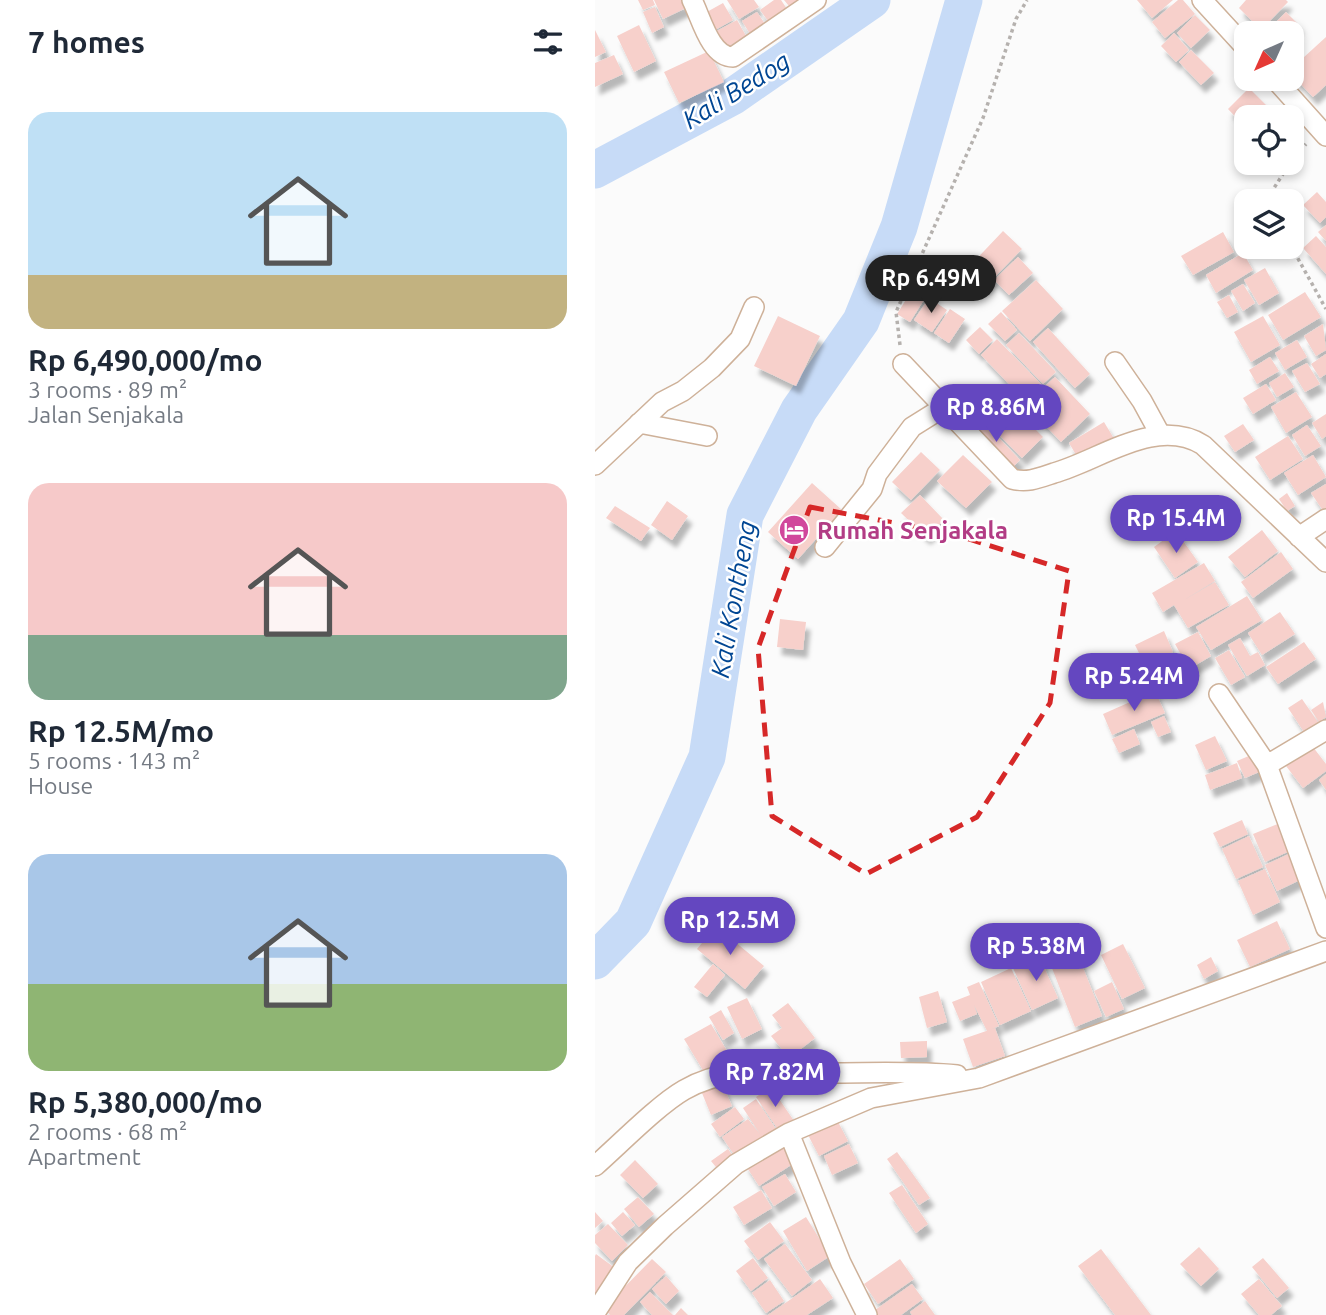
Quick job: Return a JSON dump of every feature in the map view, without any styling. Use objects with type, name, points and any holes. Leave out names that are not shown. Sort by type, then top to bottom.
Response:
[{"type":"street","points":[[692,0],[716,50],[726,57],[733,57],[816,0]]},
{"type":"street","points":[[1202,0],[1234,35]]},
{"type":"street","points":[[1287,91],[1324,129]]},
{"type":"street","points":[[595,465],[662,402],[683,391],[712,368],[740,339],[754,307]]},
{"type":"street","points":[[1115,362],[1142,401],[1160,435]]},
{"type":"street","points":[[903,364],[1005,474],[1020,481],[1028,481],[1083,465],[1142,438],[1180,435],[1203,444],[1326,562]]},
{"type":"street","points":[[825,547],[872,489],[877,474],[912,427],[944,407]]},
{"type":"street","points":[[639,423],[707,436]]},
{"type":"street","points":[[1299,537],[1326,519]]},
{"type":"street","points":[[1219,694],[1267,765],[1326,929]]},
{"type":"street","points":[[1267,765],[1326,730]]},
{"type":"street","points":[[595,1314],[628,1262],[665,1226],[736,1164],[789,1133],[871,1098],[979,1078],[1326,951]]},
{"type":"street","points":[[595,1166],[683,1090],[726,1073],[761,1070],[827,1073],[913,1071],[979,1078]]},
{"type":"street","points":[[789,1133],[841,1263],[867,1315]]},
{"type":"path","points":[[903,364],[896,312],[983,118],[1016,19],[1027,0]]},
{"type":"path","points":[[1298,259],[1326,309]]},
{"type":"highlighted area","points":[[810,507],[953,534],[1069,571],[1050,703],[977,817],[866,874],[772,816],[758,648]]},
{"type":"building","points":[[638,0],[653,0],[655,5],[643,10]]},
{"type":"building","points":[[654,0],[685,0],[688,7],[663,19]]},
{"type":"building","points":[[727,0],[754,0],[759,7],[739,19]]},
{"type":"building","points":[[774,0],[781,0],[789,12],[771,25],[760,10]]},
{"type":"building","points":[[784,0],[807,0],[793,11]]},
{"type":"building","points":[[1137,0],[1173,0],[1152,18]]},
{"type":"building","points":[[1178,0],[1183,0],[1195,14],[1165,38],[1152,22]]},
{"type":"building","points":[[1246,0],[1288,2],[1270,21],[1252,21],[1239,8]]},
{"type":"building","points":[[723,3],[733,20],[715,30],[705,13]]},
{"type":"building","points":[[655,7],[664,27],[652,33],[643,12]]},
{"type":"building","points":[[757,12],[767,27],[752,37],[742,21]]},
{"type":"building","points":[[1286,12],[1295,21],[1277,21]]},
{"type":"building","points":[[1195,15],[1210,30],[1191,48],[1177,33]]},
{"type":"building","points":[[737,20],[746,36],[724,49],[715,32]]},
{"type":"building","points":[[639,25],[656,61],[634,72],[617,36]]},
{"type":"building","points":[[595,30],[606,52],[595,57]]},
{"type":"building","points":[[1174,33],[1189,50],[1176,62],[1161,46]]},
{"type":"building","points":[[1326,37],[1326,85],[1313,97],[1304,88],[1304,57]]},
{"type":"building","points":[[1191,50],[1214,73],[1201,85],[1179,62]]},
{"type":"building","points":[[709,51],[724,82],[679,103],[664,72]]},
{"type":"building","points":[[614,55],[623,74],[595,87],[595,63]]},
{"type":"building","points":[[1246,91],[1252,91],[1266,105],[1234,105],[1234,115],[1228,109]]},
{"type":"building","points":[[1317,192],[1326,202],[1326,217],[1320,223],[1304,204]]},
{"type":"building","points":[[1326,225],[1326,241],[1318,232]]},
{"type":"building","points":[[1003,231],[1022,249],[985,287],[967,269]]},
{"type":"building","points":[[1223,232],[1234,252],[1193,275],[1181,256]]},
{"type":"building","points":[[1316,236],[1326,247],[1326,274],[1304,249]]},
{"type":"building","points":[[1018,257],[1033,273],[1009,295],[994,280]]},
{"type":"building","points":[[1234,258],[1247,259],[1253,270],[1216,293],[1206,275]]},
{"type":"building","points":[[1265,268],[1279,293],[1259,305],[1244,280]]},
{"type":"building","points":[[919,279],[932,287],[910,322],[897,314]]},
{"type":"building","points":[[1036,280],[1063,309],[1030,341],[1002,311]]},
{"type":"building","points":[[1243,284],[1255,303],[1243,311],[1231,291]]},
{"type":"building","points":[[1305,292],[1321,317],[1283,340],[1268,315]]},
{"type":"building","points":[[1229,295],[1238,312],[1227,318],[1217,302]]},
{"type":"building","points":[[929,298],[947,310],[932,332],[914,320]]},
{"type":"building","points":[[950,309],[965,319],[949,343],[934,333]]},
{"type":"building","points":[[1001,312],[1017,330],[1005,341],[988,324]]},
{"type":"building","points":[[778,316],[820,336],[796,386],[754,366]]},
{"type":"building","points":[[1263,316],[1280,345],[1251,362],[1234,332]]},
{"type":"building","points":[[1323,324],[1326,350],[1316,356],[1304,336]]},
{"type":"building","points":[[980,327],[993,340],[979,354],[966,340]]},
{"type":"building","points":[[1048,328],[1090,374],[1075,388],[1033,342]]},
{"type":"building","points":[[1019,333],[1056,372],[1043,384],[1006,345]]},
{"type":"building","points":[[997,339],[1042,385],[1025,401],[981,355]]},
{"type":"building","points":[[1297,340],[1307,357],[1285,370],[1275,353]]},
{"type":"building","points":[[1326,354],[1326,374],[1320,378],[1311,364]]},
{"type":"building","points":[[1270,357],[1279,371],[1257,384],[1249,370]]},
{"type":"building","points":[[1307,363],[1320,384],[1305,392],[1292,371]]},
{"type":"building","points":[[1285,373],[1294,387],[1277,397],[1269,383]]},
{"type":"building","points":[[1055,377],[1090,414],[1061,442],[1025,404]]},
{"type":"building","points":[[1266,384],[1276,400],[1253,414],[1243,398]]},
{"type":"building","points":[[1296,392],[1312,417],[1286,433],[1271,407]]},
{"type":"building","points":[[1005,399],[1015,409],[994,430],[984,420]]},
{"type":"building","points":[[1016,410],[1043,437],[1022,458],[995,431]]},
{"type":"building","points":[[1326,414],[1326,436],[1322,439],[1312,423]]},
{"type":"building","points":[[982,420],[1020,460],[1011,469],[972,430]]},
{"type":"building","points":[[1104,422],[1116,442],[1081,463],[1069,443]]},
{"type":"building","points":[[1243,424],[1254,440],[1235,452],[1224,436]]},
{"type":"building","points":[[1307,425],[1321,446],[1305,456],[1292,435]]},
{"type":"building","points":[[1288,436],[1303,459],[1270,480],[1255,457]]},
{"type":"building","points":[[921,452],[940,470],[911,500],[892,482]]},
{"type":"building","points":[[963,455],[992,482],[966,508],[937,481]]},
{"type":"building","points":[[1313,455],[1326,477],[1298,495],[1284,473]]},
{"type":"building","points":[[812,483],[842,510],[798,559],[768,532]]},
{"type":"building","points":[[1326,484],[1326,511],[1324,512],[1311,493]]},
{"type":"building","points":[[1287,493],[1295,506],[1287,511],[1279,499]]},
{"type":"building","points":[[920,495],[944,520],[926,537],[901,513]]},
{"type":"building","points":[[667,501],[688,516],[672,540],[651,525]]},
{"type":"building","points":[[615,506],[650,528],[641,541],[606,518]]},
{"type":"building","points":[[1262,530],[1278,551],[1245,577],[1228,557]]},
{"type":"building","points":[[1176,531],[1198,562],[1175,578],[1154,547]]},
{"type":"building","points":[[1281,552],[1293,569],[1253,598],[1241,582]]},
{"type":"building","points":[[1204,563],[1215,581],[1184,600],[1215,582],[1229,605],[1188,628],[1174,605],[1163,612],[1152,593]]},
{"type":"building","points":[[1247,596],[1262,620],[1211,650],[1196,627]]},
{"type":"building","points":[[1280,612],[1295,634],[1262,655],[1248,633]]},
{"type":"building","points":[[780,619],[806,622],[803,650],[777,647]]},
{"type":"building","points":[[1164,631],[1173,652],[1145,665],[1135,645]]},
{"type":"building","points":[[1198,632],[1211,656],[1189,669],[1175,644]]},
{"type":"building","points":[[1240,638],[1250,656],[1258,652],[1265,665],[1247,676],[1228,645]]},
{"type":"building","points":[[1304,642],[1316,659],[1278,684],[1266,667]]},
{"type":"building","points":[[1229,650],[1245,677],[1231,685],[1215,658]]},
{"type":"building","points":[[1172,657],[1182,679],[1156,690],[1146,668]]},
{"type":"building","points":[[1155,691],[1165,713],[1112,735],[1103,714]]},
{"type":"building","points":[[1302,699],[1320,725],[1306,735],[1288,708]]},
{"type":"building","points":[[1323,702],[1326,717],[1319,722],[1311,710]]},
{"type":"building","points":[[1164,716],[1171,732],[1158,737],[1151,722]]},
{"type":"building","points":[[1134,729],[1140,744],[1119,753],[1112,739]]},
{"type":"building","points":[[1215,736],[1227,761],[1206,770],[1195,745]]},
{"type":"building","points":[[1313,747],[1326,764],[1326,771],[1303,788],[1286,766]]},
{"type":"building","points":[[1258,752],[1266,769],[1245,778],[1237,761]]},
{"type":"building","points":[[1237,763],[1242,778],[1210,790],[1205,775]]},
{"type":"building","points":[[1326,774],[1326,790],[1319,780]]},
{"type":"building","points":[[1242,820],[1248,834],[1220,847],[1213,833]]},
{"type":"building","points":[[1280,823],[1292,850],[1265,862],[1253,834]]},
{"type":"building","points":[[1249,836],[1263,867],[1236,879],[1222,849]]},
{"type":"building","points":[[1293,852],[1304,878],[1277,891],[1265,865]]},
{"type":"building","points":[[1265,869],[1280,902],[1253,915],[1238,881]]},
{"type":"building","points":[[1277,921],[1290,949],[1250,967],[1237,940]]},
{"type":"building","points":[[716,926],[764,966],[745,989],[697,949]]},
{"type":"building","points":[[1123,944],[1145,988],[1122,999],[1101,955]]},
{"type":"building","points":[[1077,952],[1102,1016],[1075,1027],[1050,963]]},
{"type":"building","points":[[1039,956],[1058,998],[1032,1010],[1013,968]]},
{"type":"building","points":[[1211,957],[1218,971],[1204,979],[1197,965]]},
{"type":"building","points":[[713,964],[725,975],[707,997],[694,987]]},
{"type":"building","points":[[1011,968],[1031,1011],[1000,1025],[981,982]]},
{"type":"building","points":[[979,982],[999,1026],[987,1031],[974,1005],[977,1014],[960,1021],[952,1002],[970,995],[967,987]]},
{"type":"building","points":[[1112,982],[1124,1009],[1106,1017],[1094,991]]},
{"type":"building","points":[[938,991],[947,1022],[927,1028],[919,997]]},
{"type":"building","points":[[747,998],[762,1029],[742,1039],[727,1007]]},
{"type":"building","points":[[788,1003],[815,1038],[789,1058],[771,1036],[782,1028],[772,1015]]},
{"type":"building","points":[[721,1010],[734,1033],[723,1040],[709,1017]]},
{"type":"building","points":[[711,1024],[733,1061],[707,1077],[684,1039]]},
{"type":"building","points":[[995,1028],[1005,1056],[973,1067],[963,1039]]},
{"type":"building","points":[[927,1041],[927,1057],[901,1058],[900,1042]]},
{"type":"building","points":[[722,1083],[732,1106],[711,1115],[702,1093]]},
{"type":"building","points":[[771,1087],[794,1121],[779,1131],[756,1097]]},
{"type":"building","points":[[756,1099],[778,1132],[737,1159],[722,1137],[748,1119],[760,1134],[743,1108]]},
{"type":"building","points":[[735,1107],[744,1119],[720,1137],[711,1124]]},
{"type":"building","points":[[836,1118],[848,1141],[819,1156],[807,1133]]},
{"type":"building","points":[[778,1140],[794,1163],[759,1186],[744,1163]]},
{"type":"building","points":[[849,1144],[858,1163],[832,1175],[824,1156]]},
{"type":"building","points":[[728,1149],[736,1160],[720,1172],[711,1161]]},
{"type":"building","points":[[897,1152],[930,1198],[919,1205],[887,1159]]},
{"type":"building","points":[[635,1160],[658,1184],[643,1198],[620,1175]]},
{"type":"building","points":[[785,1174],[796,1192],[774,1206],[762,1187]]},
{"type":"building","points":[[902,1185],[928,1224],[916,1233],[889,1193]]},
{"type":"building","points":[[761,1190],[772,1208],[744,1225],[733,1207]]},
{"type":"building","points":[[638,1197],[654,1214],[639,1227],[624,1209]]},
{"type":"building","points":[[595,1212],[603,1221],[595,1228]]},
{"type":"building","points":[[623,1212],[635,1225],[622,1236],[611,1223]]},
{"type":"building","points":[[806,1217],[830,1256],[807,1271],[783,1231]]},
{"type":"building","points":[[770,1222],[784,1241],[758,1260],[744,1241]]},
{"type":"building","points":[[608,1224],[628,1245],[612,1261],[595,1243],[595,1235]]},
{"type":"building","points":[[785,1244],[812,1280],[792,1296],[764,1259]]},
{"type":"building","points":[[1199,1247],[1219,1269],[1201,1286],[1180,1264]]},
{"type":"building","points":[[1101,1249],[1151,1315],[1115,1315],[1078,1266]]},
{"type":"building","points":[[596,1254],[619,1271],[595,1304],[595,1256]]},
{"type":"building","points":[[753,1258],[768,1278],[751,1291],[736,1271]]},
{"type":"building","points":[[1263,1258],[1289,1288],[1277,1298],[1252,1267]]},
{"type":"building","points":[[652,1259],[666,1272],[624,1315],[610,1315],[604,1308]]},
{"type":"building","points":[[900,1259],[914,1279],[878,1304],[864,1284]]},
{"type":"building","points":[[666,1276],[679,1291],[666,1304],[652,1289]]},
{"type":"building","points":[[820,1279],[833,1298],[807,1315],[768,1315]]},
{"type":"building","points":[[1259,1279],[1282,1306],[1271,1315],[1259,1315],[1241,1294]]},
{"type":"building","points":[[770,1280],[784,1301],[766,1313],[752,1293]]},
{"type":"building","points":[[912,1284],[923,1299],[901,1315],[868,1315]]},
{"type":"building","points":[[650,1292],[673,1315],[652,1315],[640,1302]]},
{"type":"building","points":[[925,1301],[935,1315],[912,1315],[910,1312]]},
{"type":"building","points":[[681,1308],[688,1315],[675,1315]]},
{"type":"waterway","name":"Kali Bedog","points":[[595,170],[732,97],[872,0]]},
{"type":"waterway","name":"Kali Kontheng","points":[[595,961],[633,922],[707,757],[745,515],[799,410],[861,321],[899,227],[964,0]]},
{"type":"place","name":"Rumah Senjakala","points":[[794,530]]}]
